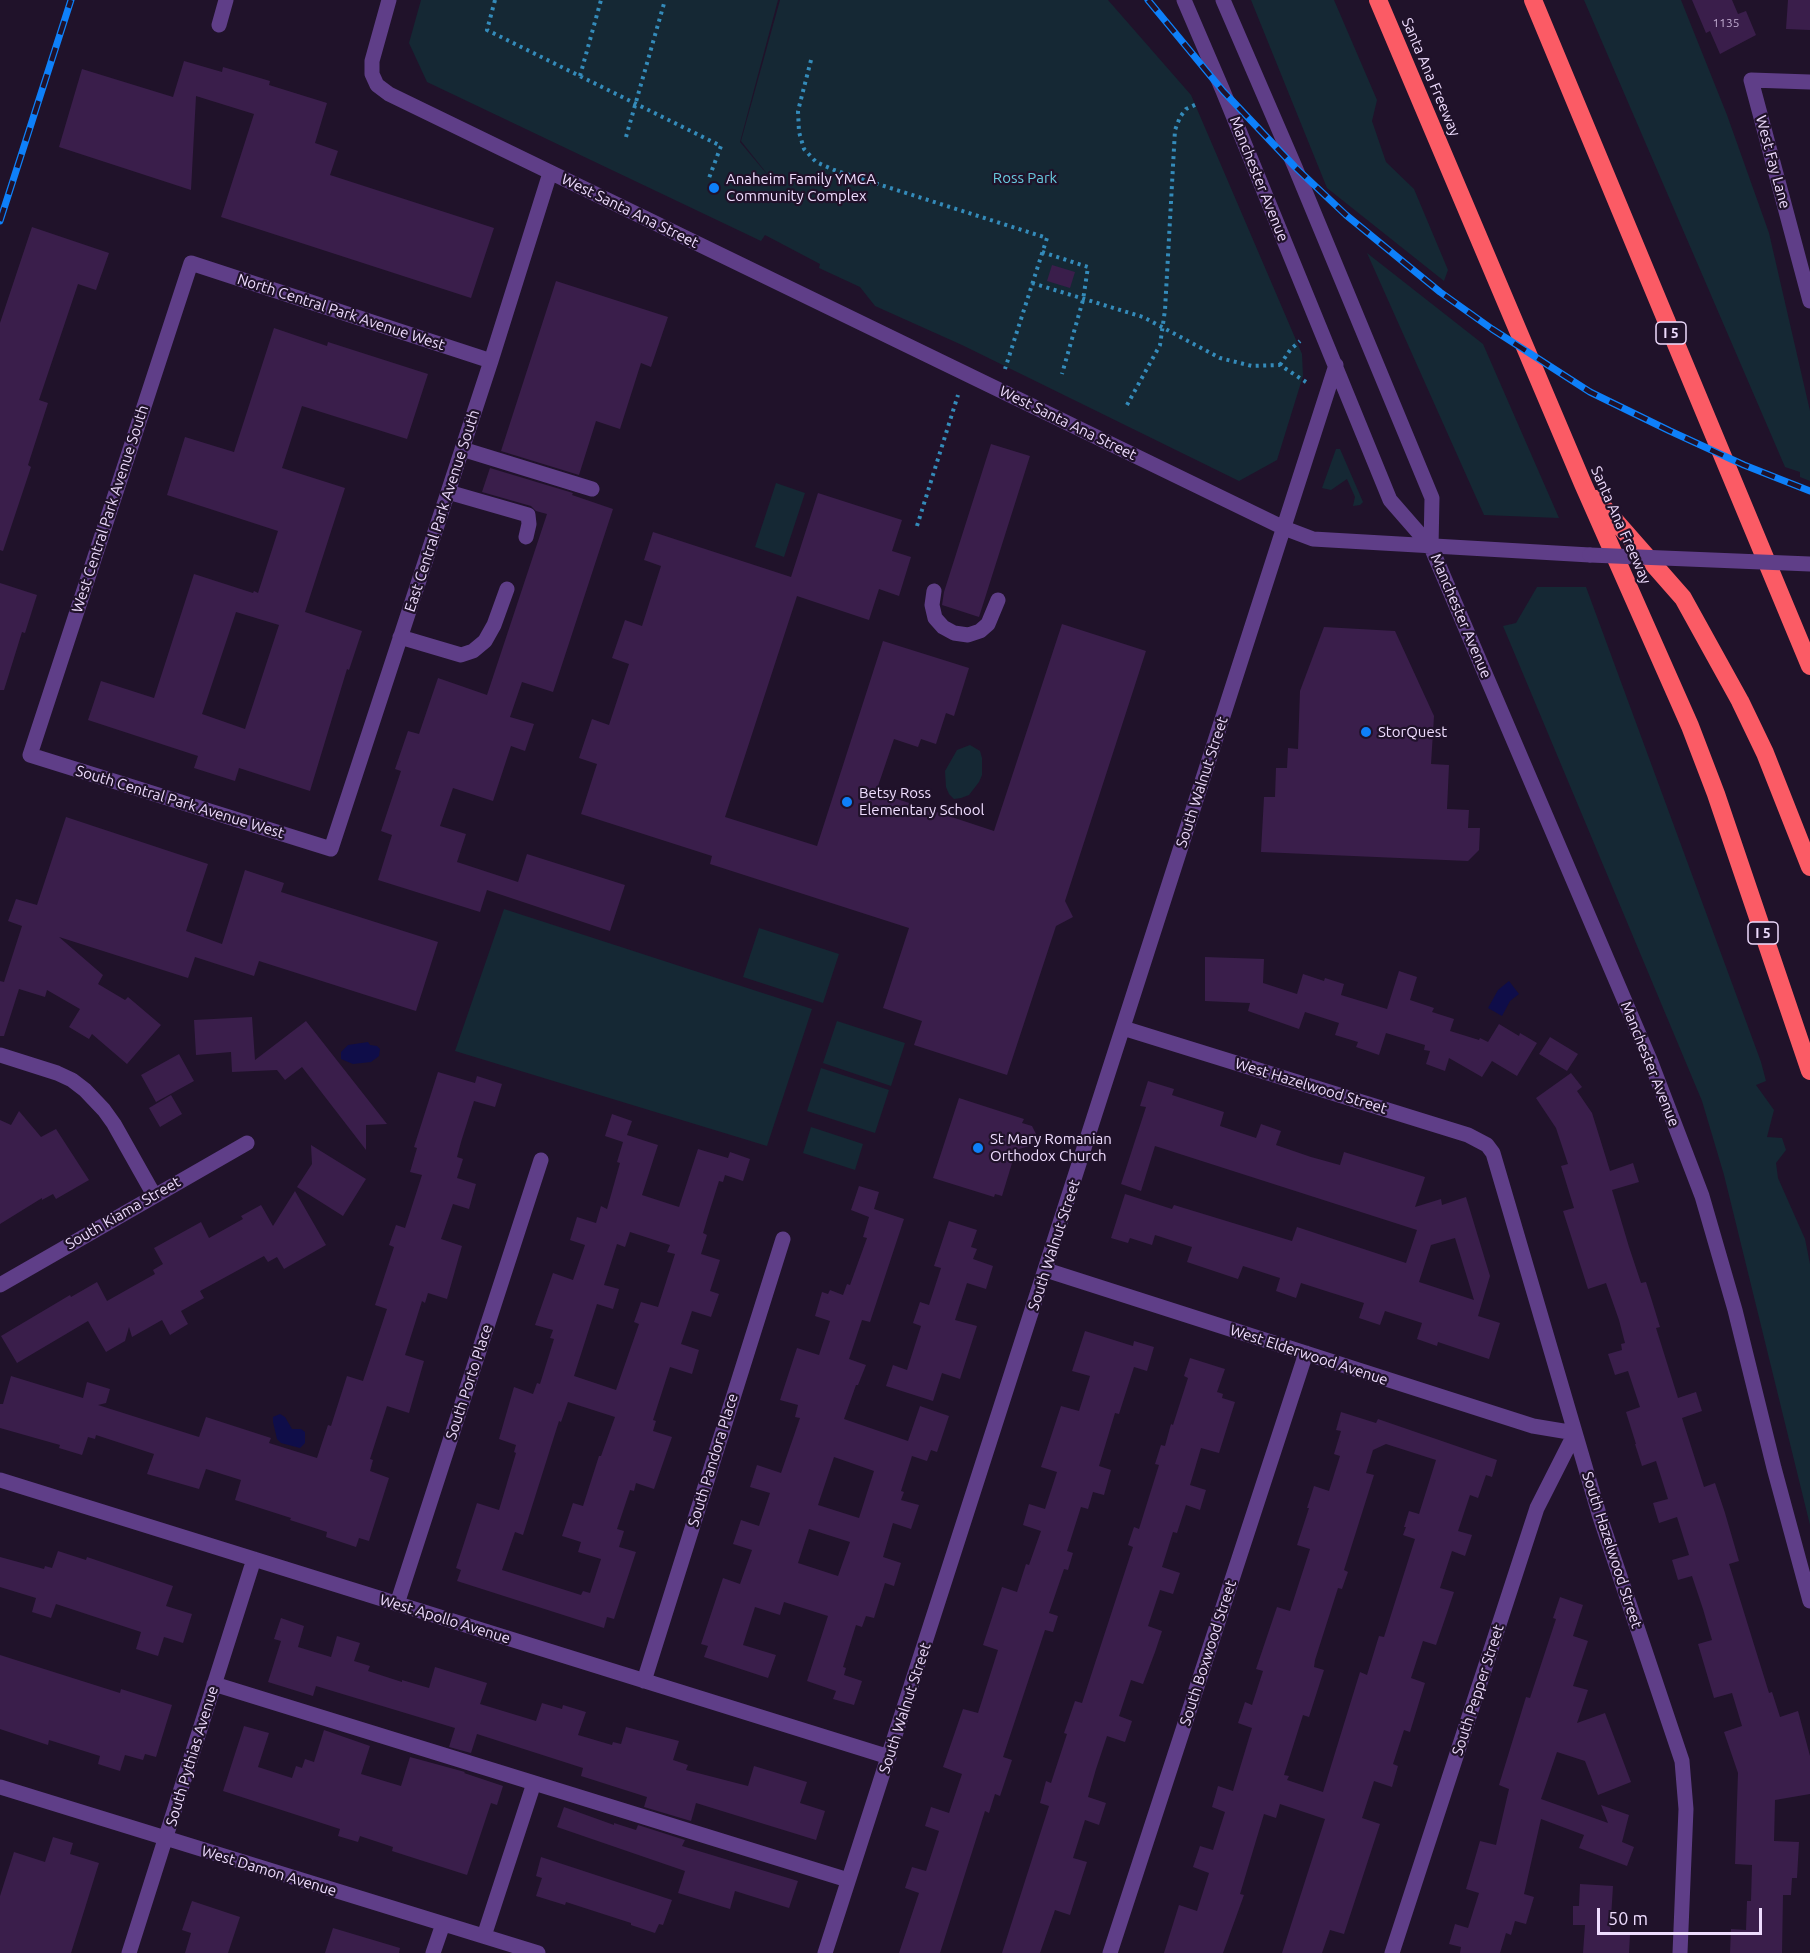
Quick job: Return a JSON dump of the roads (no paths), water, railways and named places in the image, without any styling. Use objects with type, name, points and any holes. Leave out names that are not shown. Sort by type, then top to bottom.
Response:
[{"type":"highway","name":"Santa Ana Freeway","points":[[1378,0],[1583,484],[1694,736],[1720,805],[1810,1071]]},
{"type":"highway","name":"I 5","points":[[1533,0],[1810,666]]},
{"type":"highway","points":[[1583,484],[1683,598],[1740,701],[1765,753],[1810,867]]},
{"type":"street","points":[[219,25],[226,0]]},
{"type":"street","name":"West Santa Ana Street","points":[[389,0],[372,61],[372,74],[376,85],[389,94],[1284,528],[1313,539],[1528,552],[1810,564]]},
{"type":"street","name":"Manchester Avenue","points":[[1184,0],[1390,500],[1431,547],[1650,1060],[1702,1196],[1735,1310],[1810,1601]]},
{"type":"street","name":"Manchester Avenue","points":[[1223,0],[1432,498],[1431,547]]},
{"type":"street","name":"West Fay Lane","points":[[1810,82],[1750,80],[1804,254],[1810,301]]},
{"type":"street","name":"East Central Park Avenue South","points":[[331,849],[491,361],[550,173]]},
{"type":"street","name":"North Central Park Avenue West","points":[[191,263],[491,361]]},
{"type":"street","name":"West Central Park Avenue South","points":[[30,755],[191,263]]},
{"type":"street","name":"South Walnut Street","points":[[825,1953],[1336,365]]},
{"type":"street","points":[[462,449],[592,489]]},
{"type":"street","points":[[448,492],[528,515],[529,524],[526,537]]},
{"type":"street","points":[[400,638],[461,655],[473,651],[485,641],[494,625],[507,589]]},
{"type":"street","points":[[934,591],[932,605],[935,618],[943,627],[954,633],[968,635],[980,631],[988,624],[998,600]]},
{"type":"street","name":"South Central Park Avenue West","points":[[30,755],[331,849]]},
{"type":"street","name":"West Hazelwood Street","points":[[1123,1028],[1468,1135],[1487,1145],[1493,1153]]},
{"type":"street","points":[[0,1055],[57,1073],[85,1090],[114,1124],[154,1195]]},
{"type":"street","name":"South Kiama Street","points":[[0,1285],[247,1143]]},
{"type":"street","name":"South Hazelwood Street","points":[[1493,1153],[1599,1514],[1682,1761],[1686,1809],[1680,1953]]},
{"type":"street","name":"South Porto Place","points":[[397,1604],[541,1160]]},
{"type":"street","name":"South Pandora Place","points":[[644,1681],[783,1239]]},
{"type":"street","name":"West Elderwood Avenue","points":[[1046,1270],[1533,1426],[1575,1433]]},
{"type":"street","name":"South Boxwood Street","points":[[1110,1953],[1306,1353]]},
{"type":"street","name":"South Pepper Street","points":[[1392,1953],[1537,1508],[1575,1433]]},
{"type":"street","name":"West Apollo Avenue","points":[[0,1480],[889,1757]]},
{"type":"street","name":"South Pythias Avenue","points":[[129,1953],[254,1559]]},
{"type":"street","points":[[214,1684],[848,1880]]},
{"type":"street","points":[[484,1936],[534,1783]]},
{"type":"street","name":"West Damon Avenue","points":[[0,1787],[538,1953]]},
{"type":"street","points":[[433,1953],[443,1924]]},
{"type":"railway","points":[[0,221],[71,0]]},
{"type":"railway","points":[[1148,0],[1223,91],[1295,167],[1346,215],[1440,292],[1492,329],[1590,392],[1744,465],[1810,491]]},
{"type":"place","name":"Anaheim Family YMCA Community Complex","points":[[714,188]]},
{"type":"place","name":"StorQuest","points":[[1366,732]]},
{"type":"place","name":"Betsy Ross Elementary School","points":[[847,802]]},
{"type":"place","name":"St Mary Romanian Orthodox Church","points":[[978,1148]]},
{"type":"park label","name":"Ross Park","points":[[1025,178]]}]
